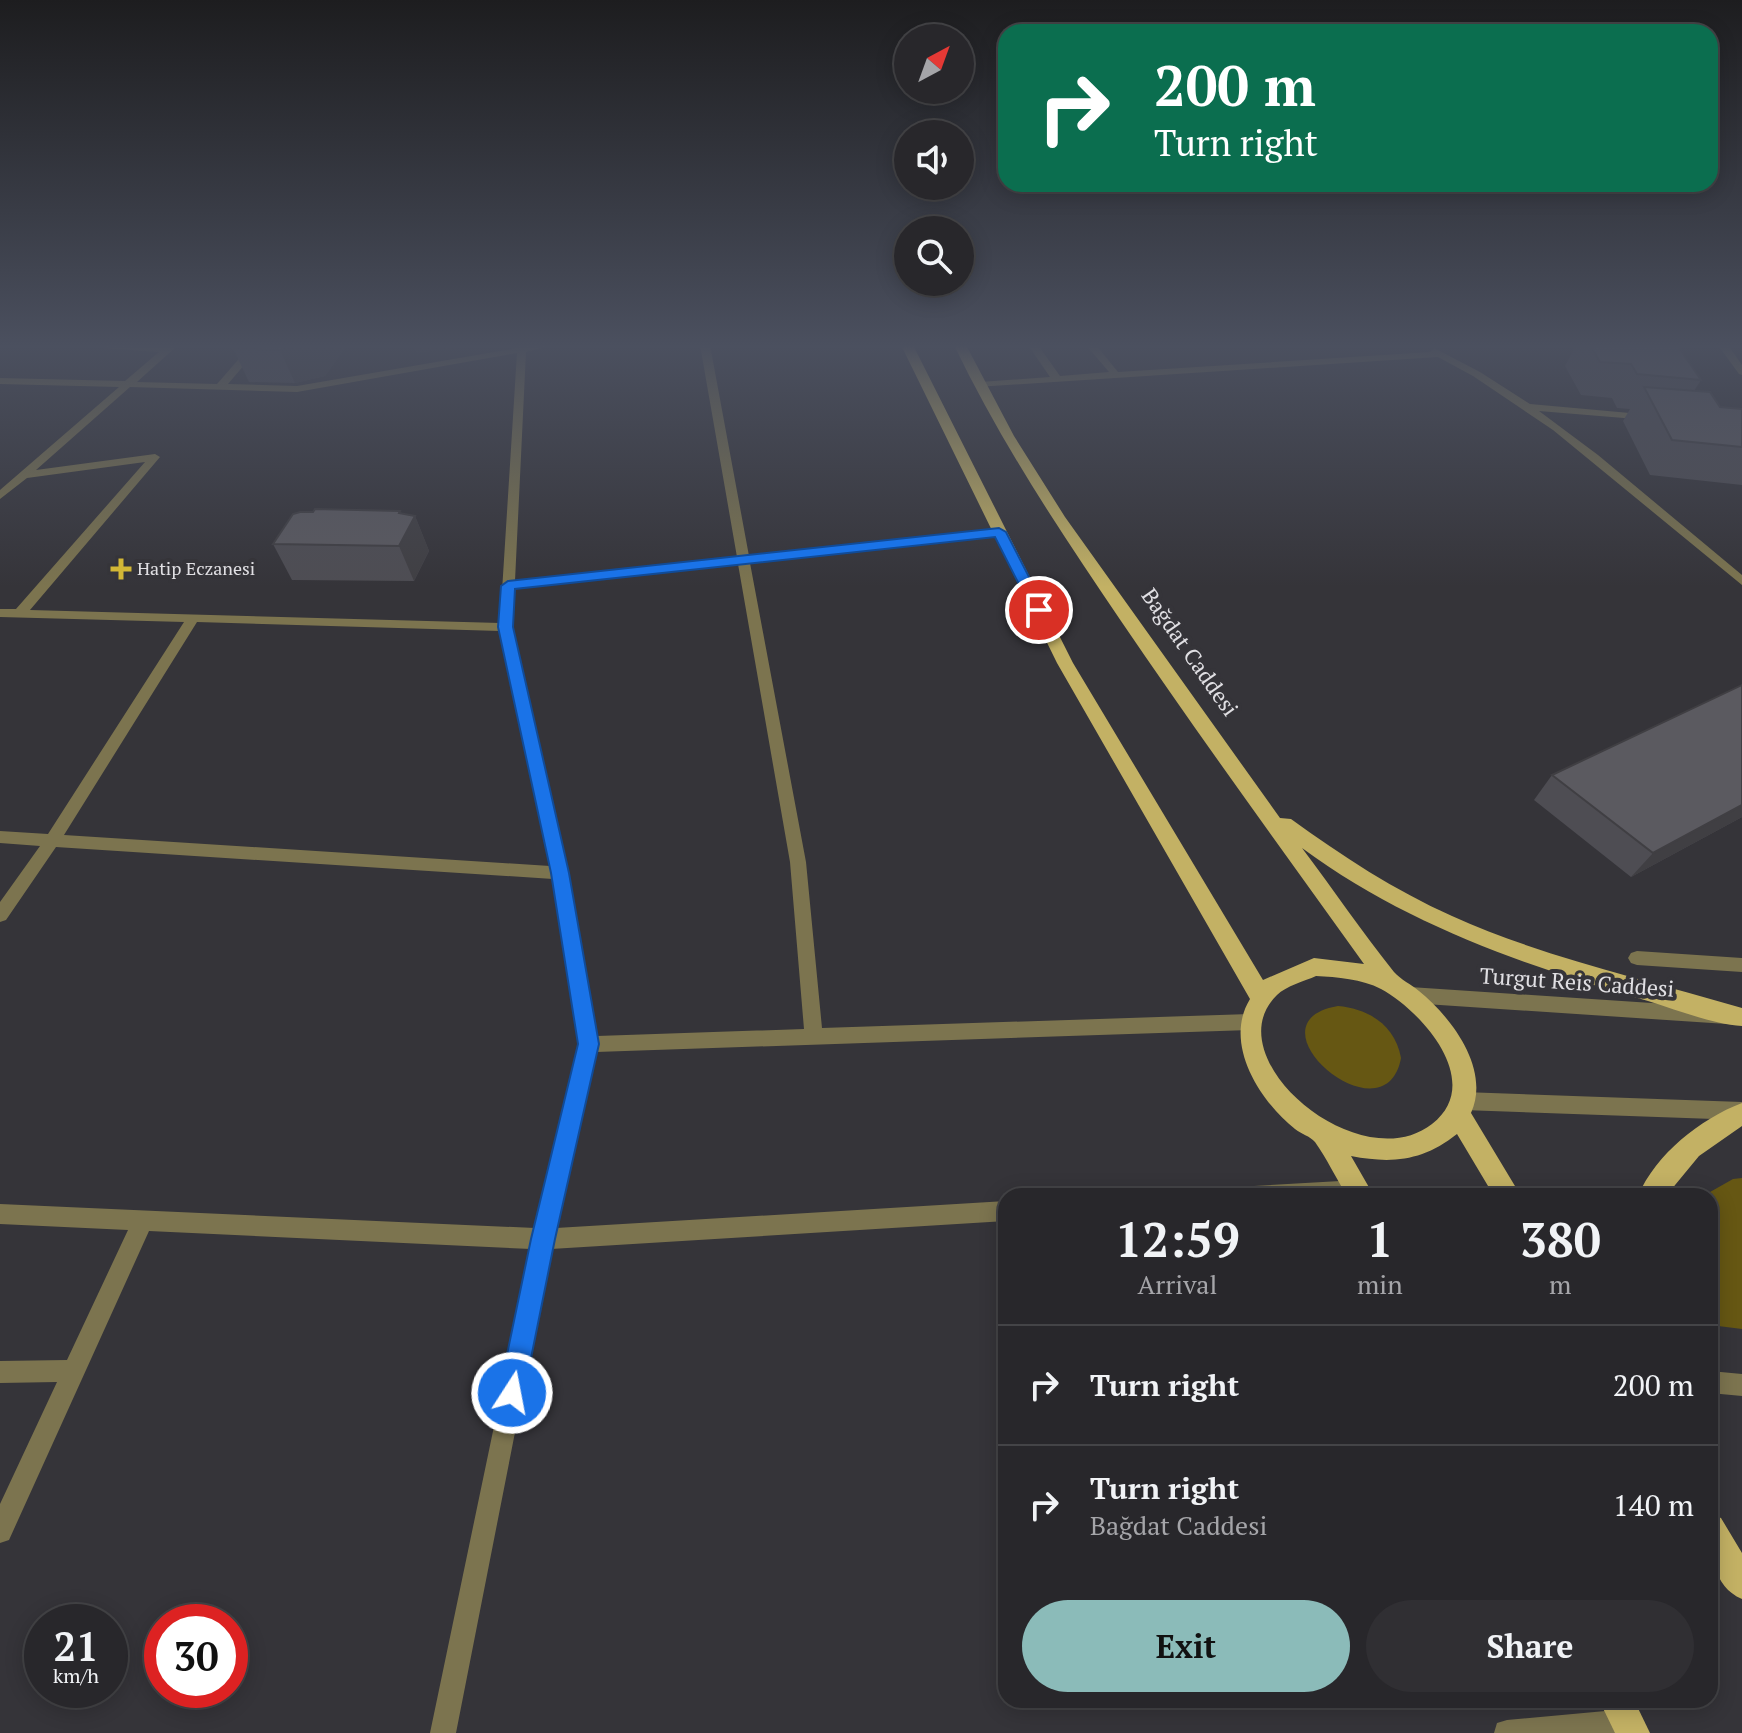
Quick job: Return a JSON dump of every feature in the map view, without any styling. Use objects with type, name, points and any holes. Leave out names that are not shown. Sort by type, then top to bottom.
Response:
[{"type":"main road","points":[[947,426],[1065,663],[1260,996]]},
{"type":"main road","name":"Bağdat Caddesi","points":[[1002,426],[1058,517],[1389,982]]},
{"type":"main road","points":[[1257,799],[1311,846],[1344,869],[1379,891],[1461,931],[1555,965],[1741,1017]]},
{"type":"main road","points":[[1314,967],[1364,973],[1389,982],[1431,1013],[1448,1033],[1459,1056],[1464,1079],[1460,1107],[1443,1134],[1419,1147],[1389,1151],[1357,1147],[1324,1135],[1290,1112],[1265,1083],[1251,1052],[1250,1022],[1260,996],[1273,982],[1292,972],[1314,967]]},
{"type":"main road","points":[[1460,1107],[1504,1188]]},
{"type":"main road","points":[[1656,1188],[1669,1168],[1691,1145],[1742,1112]]},
{"type":"main road","points":[[1324,1135],[1356,1188]]},
{"type":"main road","points":[[1718,1542],[1742,1583]]},
{"type":"street","points":[[2,492],[80,426]]},
{"type":"street","points":[[443,1733],[543,1239],[589,1044],[560,873],[506,627],[517,426]]},
{"type":"street","points":[[720,426],[798,862],[814,1037]]},
{"type":"street","points":[[1556,426],[1742,581]]},
{"type":"street","points":[[19,614],[155,457],[24,475]]},
{"type":"street","points":[[508,586],[999,532]]},
{"type":"street","points":[[1721,564],[1742,566]]},
{"type":"street","points":[[0,613],[506,627]]},
{"type":"street","points":[[0,915],[53,839],[193,618]]},
{"type":"street","points":[[0,837],[560,873]]},
{"type":"street","points":[[1637,958],[1742,965]]},
{"type":"street","name":"Turgut Reis Caddesi","points":[[1410,995],[1741,1017]]},
{"type":"street","points":[[589,1044],[1250,1022]]},
{"type":"street","points":[[1460,1107],[1742,1112]]},
{"type":"street","points":[[0,1214],[543,1239],[998,1211]]},
{"type":"street","points":[[0,1531],[143,1220]]},
{"type":"street","points":[[0,1372],[74,1371]]},
{"type":"street","points":[[1718,1383],[1742,1385]]},
{"type":"street","points":[[1507,1733],[1625,1718]]},
{"type":"shaded area","points":[[1338,1006],[1370,1015],[1393,1036],[1401,1058],[1390,1081],[1371,1088],[1349,1084],[1328,1070],[1312,1052],[1305,1033],[1312,1016]]},
{"type":"shaded area","points":[[1742,1178],[1742,1329],[1718,1326],[1717,1188],[1733,1179]]},
{"type":"building","points":[[1665,426],[1742,426],[1742,447],[1672,440]]},
{"type":"building","points":[[315,509],[400,511],[415,516],[399,546],[273,544],[293,514],[313,512]]},
{"type":"building","points":[[1742,685],[1742,805],[1653,853],[1552,775]]},
{"type":"place","name":"Hatip Eczanesi","points":[[121,569]]},
{"type":"route","points":[[512,1393],[543,1239],[589,1044],[560,873],[506,627],[508,586],[999,532],[1039,610]]}]
